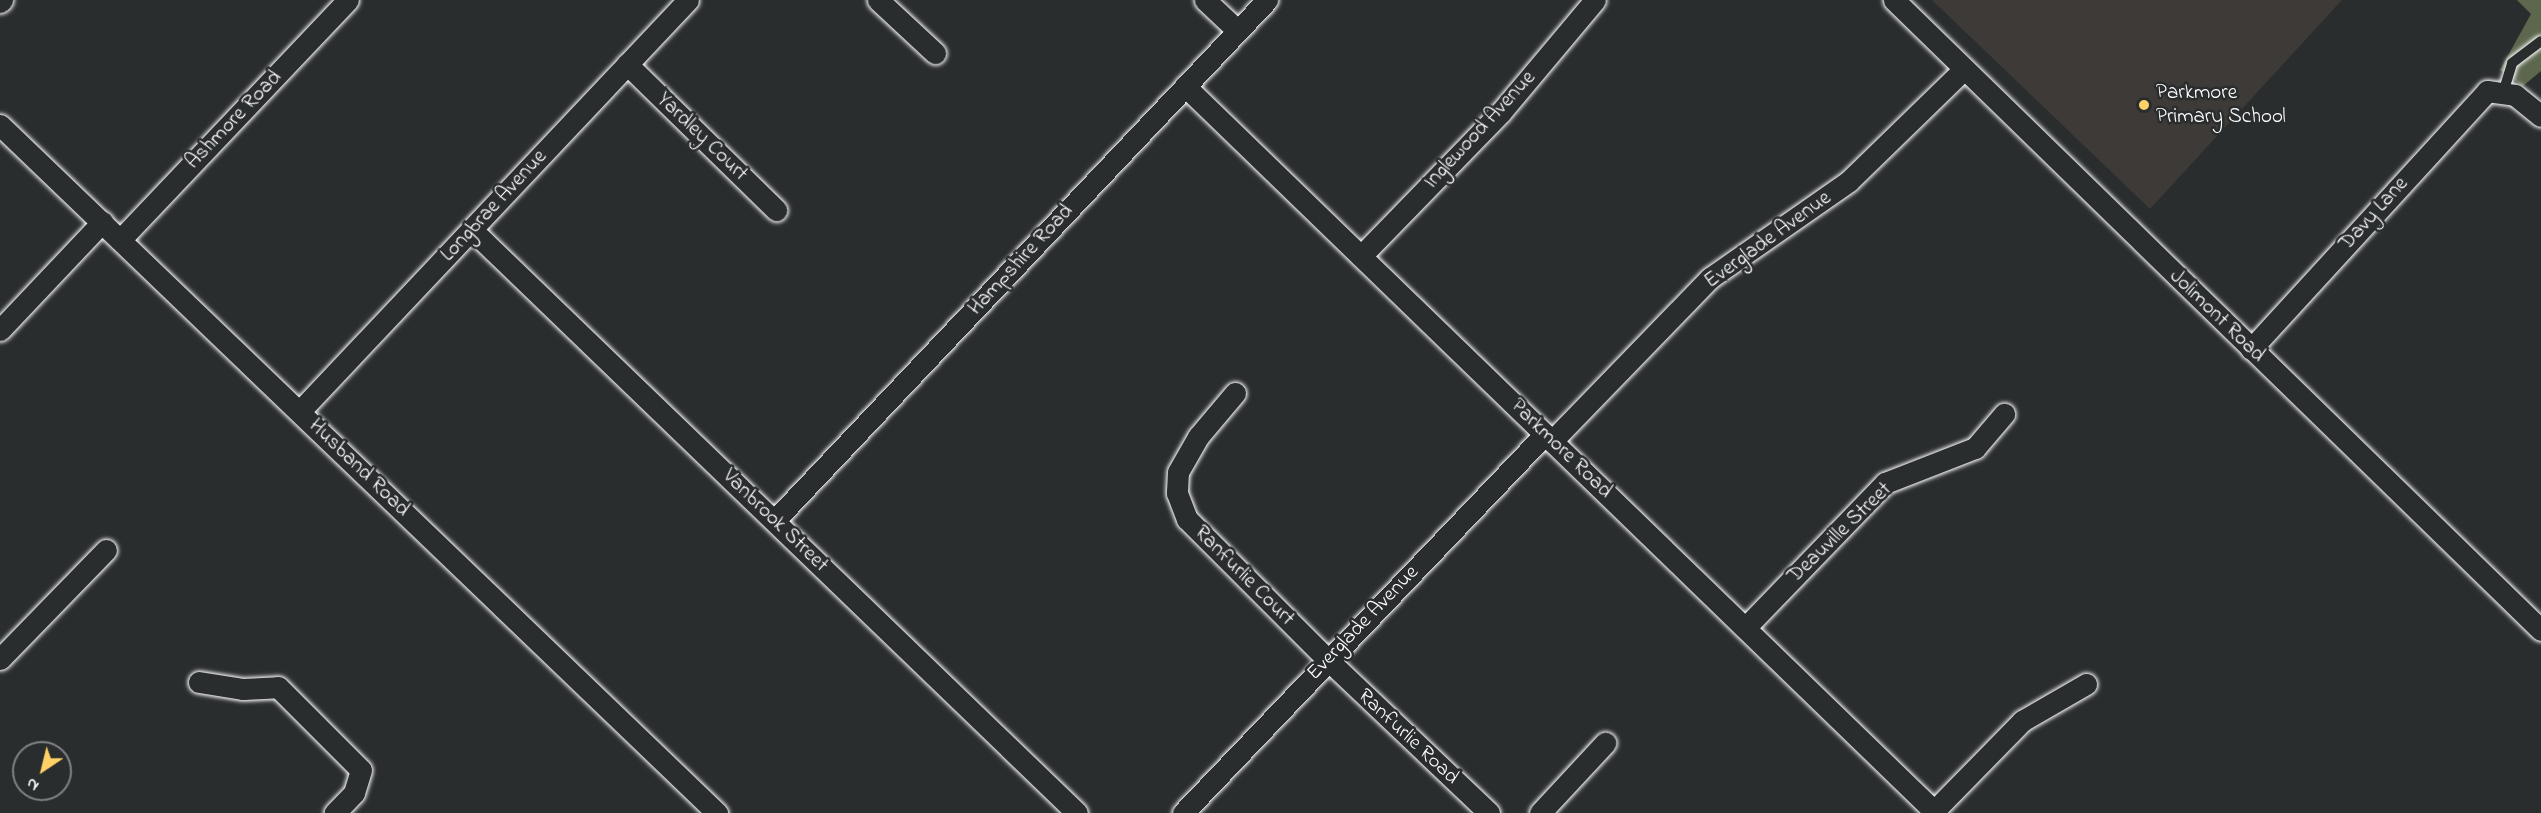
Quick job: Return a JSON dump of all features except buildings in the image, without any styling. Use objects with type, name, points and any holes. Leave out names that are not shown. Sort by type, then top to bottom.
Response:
[{"type":"street","name":"Ashmore Road","points":[[120,240],[348,0]]},
{"type":"street","name":"Longbrae Avenue","points":[[300,411],[688,0]]},
{"type":"street","points":[[878,0],[934,53]]},
{"type":"street","points":[[1205,0],[1238,31]]},
{"type":"street","name":"Hampshire Road","points":[[775,520],[1267,0]]},
{"type":"street","name":"Inglewood Avenue","points":[[1361,256],[1501,112],[1595,0]]},
{"type":"street","name":"Jolimont Road","points":[[1894,0],[1963,70],[2541,630]]},
{"type":"street","name":"Yardley Court","points":[[627,64],[776,210]]},
{"type":"street","name":"Everglade Avenue","points":[[1183,813],[1328,660],[1710,278],[1849,181],[1963,70]]},
{"type":"street","name":"Parkmore Road","points":[[1185,86],[1935,812]]},
{"type":"street","name":"Davy Lane","points":[[2251,349],[2487,91],[2503,93]]},
{"type":"street","points":[[2503,93],[2515,95],[2541,116]]},
{"type":"street","name":"Husband Road","points":[[0,125],[717,813]]},
{"type":"street","points":[[0,330],[102,222]]},
{"type":"street","name":"Vanbrook Street","points":[[472,230],[1077,813]]},
{"type":"street","name":"Ranfurlie Court","points":[[1235,393],[1198,437],[1178,472],[1177,493],[1187,519],[1328,660]]},
{"type":"street","name":"Deauville Street","points":[[1745,628],[1885,483],[1975,448],[2004,414]]},
{"type":"street","points":[[0,659],[106,550]]},
{"type":"street","name":"Ranfurlie Road","points":[[1328,660],[1489,813]]},
{"type":"street","points":[[199,682],[243,689],[278,687],[361,770],[354,793],[335,813]]},
{"type":"street","points":[[1935,812],[2022,721],[2086,684]]},
{"type":"street","points":[[1540,813],[1605,743]]},
{"type":"lane","points":[[2503,93],[2512,63],[2541,41]]},
{"type":"shaded area","name":"Parkmore Primary School","points":[[1932,0],[2342,0],[2150,209]]},
{"type":"green space","points":[[2517,0],[2541,0],[2541,71],[2523,86],[2500,70],[2531,14]]},
{"type":"place","name":"Parkmore Primary School","points":[[2144,105]]}]
